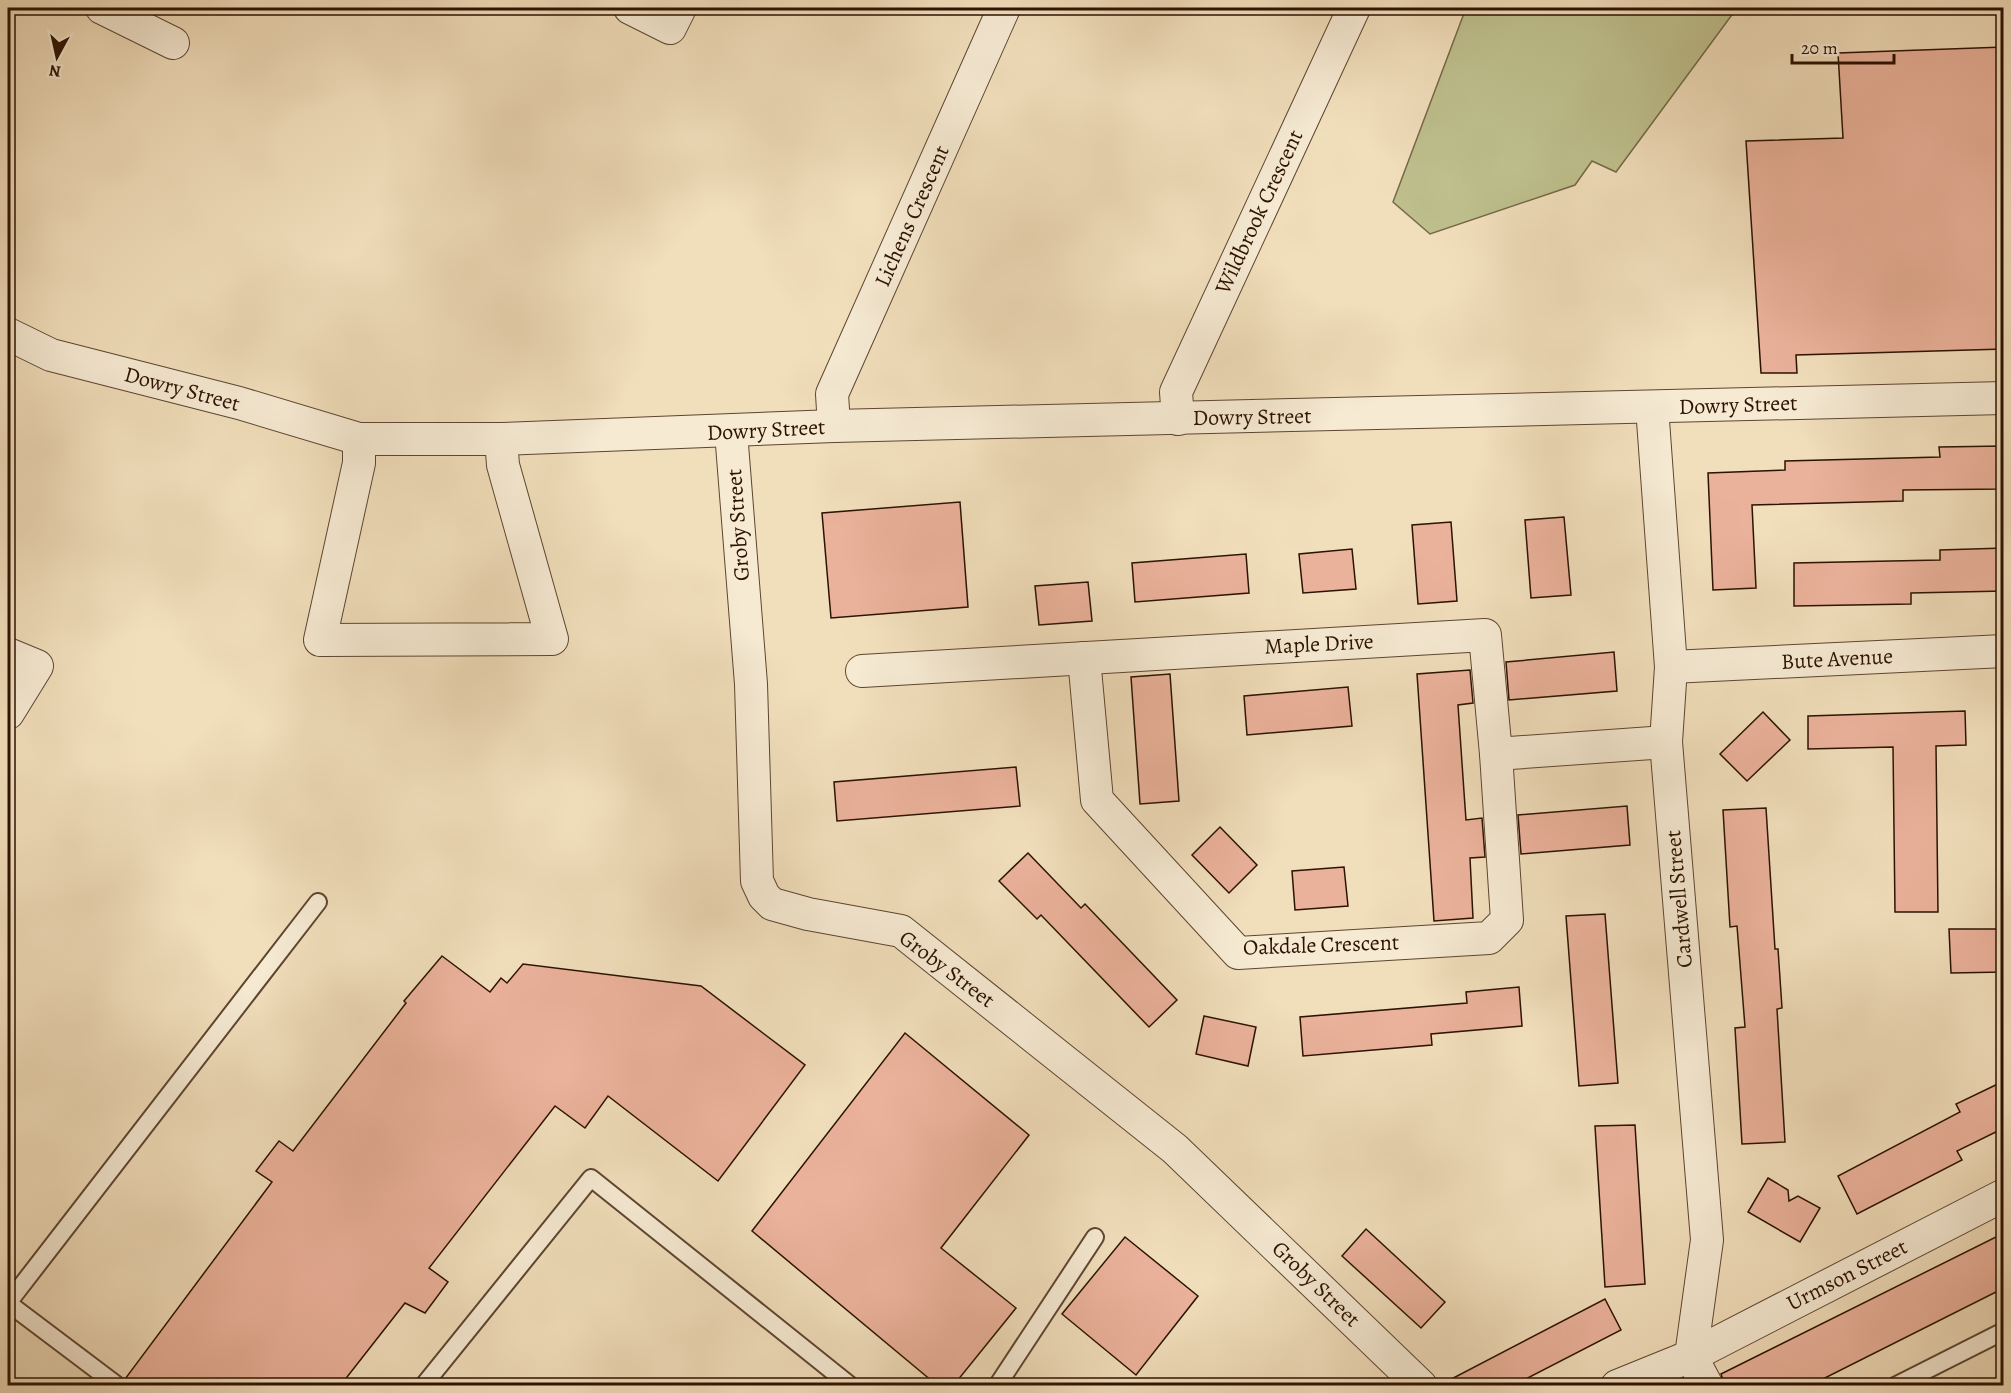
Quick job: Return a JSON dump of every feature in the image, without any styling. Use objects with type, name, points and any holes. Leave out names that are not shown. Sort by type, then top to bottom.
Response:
[{"type":"street","points":[[102,8],[172,43]]},
{"type":"street","points":[[630,8],[670,28],[680,8]]},
{"type":"street","name":"Lichens Crescent","points":[[834,426],[832,394],[1004,8]]},
{"type":"street","name":"Wildbrook Crescent","points":[[1178,419],[1176,392],[1354,8]]},
{"type":"street","name":"Dowry Street","points":[[8,334],[51,355],[239,403],[358,439],[501,439],[731,432],[834,426],[2004,398]]},
{"type":"street","name":"Cardwell Street","points":[[1652,407],[1671,667],[1666,742],[1707,1240],[1691,1356]]},
{"type":"street","name":"Groby Street","points":[[731,432],[751,684],[757,881],[764,896],[772,904],[808,914],[901,930],[1175,1149],[1421,1386]]},
{"type":"street","points":[[358,439],[359,463],[320,639],[552,639],[503,465],[501,439]]},
{"type":"street","name":"Maple Drive","points":[[862,671],[1485,634],[1496,754]]},
{"type":"street","name":"Bute Avenue","points":[[1671,667],[2004,651]]},
{"type":"street","points":[[8,654],[37,666],[8,713]]},
{"type":"street","name":"Oakdale Crescent","points":[[1084,658],[1097,800],[1238,952],[1489,938],[1508,920],[1496,754]]},
{"type":"street","points":[[1496,754],[1666,742]]},
{"type":"street","name":"Urmson Street","points":[[1691,1356],[2004,1195]]},
{"type":"street","points":[[1617,1386],[1691,1356],[1707,1386]]},
{"type":"lane","points":[[118,1386],[8,1303],[318,902]]},
{"type":"lane","points":[[423,1386],[591,1178],[851,1386]]},
{"type":"lane","points":[[997,1386],[1095,1237]]},
{"type":"lane","points":[[1895,1386],[2004,1331]]},
{"type":"green space","points":[[1466,8],[1737,8],[1616,172],[1592,161],[1575,185],[1430,234],[1393,202]]},
{"type":"building","points":[[2004,47],[2004,349],[1796,355],[1797,373],[1761,373],[1746,141],[1843,138],[1838,53]]},
{"type":"building","points":[[2004,446],[2004,489],[1903,490],[1903,501],[1752,505],[1756,588],[1713,590],[1708,473],[1785,470],[1785,461],[1940,457],[1939,447]]},
{"type":"building","points":[[960,502],[968,607],[831,618],[822,513]]},
{"type":"building","points":[[1564,517],[1571,595],[1531,598],[1525,520]]},
{"type":"building","points":[[1451,522],[1457,601],[1418,604],[1412,525]]},
{"type":"building","points":[[2004,548],[2004,591],[1911,593],[1911,604],[1794,606],[1794,563],[1940,560],[1940,550]]},
{"type":"building","points":[[1352,549],[1356,589],[1303,593],[1299,554]]},
{"type":"building","points":[[1246,554],[1249,593],[1135,602],[1132,563]]},
{"type":"building","points":[[1088,582],[1092,621],[1039,625],[1035,586]]},
{"type":"building","points":[[1614,652],[1617,691],[1509,700],[1506,662]]},
{"type":"building","points":[[1470,670],[1473,703],[1458,705],[1466,820],[1482,818],[1485,857],[1470,858],[1473,918],[1434,921],[1417,674]]},
{"type":"building","points":[[1170,674],[1179,801],[1140,804],[1131,677]]},
{"type":"building","points":[[1348,687],[1352,726],[1247,735],[1244,696]]},
{"type":"building","points":[[1965,711],[1966,745],[1936,746],[1938,912],[1895,912],[1893,747],[1808,749],[1808,716]]},
{"type":"building","points":[[1763,712],[1790,740],[1747,781],[1720,754]]},
{"type":"building","points":[[1016,767],[1020,806],[837,821],[834,782]]},
{"type":"building","points":[[1627,806],[1630,845],[1521,854],[1518,815]]},
{"type":"building","points":[[1766,808],[1775,949],[1778,949],[1782,1008],[1777,1009],[1785,1142],[1742,1144],[1735,1028],[1745,1027],[1737,926],[1730,927],[1723,810]]},
{"type":"building","points":[[1220,827],[1257,865],[1229,893],[1192,855]]},
{"type":"building","points":[[1028,853],[1081,908],[1085,904],[1177,1000],[1149,1027],[1041,915],[1037,919],[999,881]]},
{"type":"building","points":[[1344,867],[1348,906],[1295,910],[1292,871]]},
{"type":"building","points":[[1605,914],[1618,1083],[1579,1086],[1566,916]]},
{"type":"building","points":[[1949,929],[2004,929],[2004,972],[1951,973]]},
{"type":"building","points":[[442,956],[490,992],[501,978],[507,983],[523,964],[701,986],[805,1065],[718,1181],[608,1096],[585,1128],[555,1106],[429,1268],[448,1282],[425,1313],[405,1303],[340,1386],[128,1386],[125,1379],[272,1182],[256,1171],[279,1141],[293,1151],[406,1003],[404,1001]]},
{"type":"building","points":[[1519,987],[1522,1026],[1431,1034],[1432,1045],[1303,1056],[1300,1017],[1467,1003],[1466,992]]},
{"type":"building","points":[[1204,1016],[1256,1027],[1248,1066],[1196,1054]]},
{"type":"building","points":[[905,1033],[1029,1135],[941,1248],[1016,1308],[953,1386],[938,1386],[752,1231]]},
{"type":"building","points":[[2004,1081],[2004,1128],[1957,1151],[1962,1160],[1857,1214],[1838,1176],[1960,1112],[1956,1104]]},
{"type":"building","points":[[1635,1125],[1645,1284],[1605,1287],[1595,1126]]},
{"type":"building","points":[[1768,1178],[1788,1190],[1789,1201],[1798,1196],[1820,1208],[1800,1242],[1748,1212]]},
{"type":"building","points":[[1366,1229],[1445,1302],[1421,1328],[1342,1256]]},
{"type":"building","points":[[2004,1233],[2004,1288],[1809,1386],[1725,1386],[1721,1374]]},
{"type":"building","points":[[1125,1237],[1198,1296],[1136,1375],[1062,1314]]},
{"type":"building","points":[[1605,1299],[1621,1330],[1512,1386],[1438,1386]]}]
